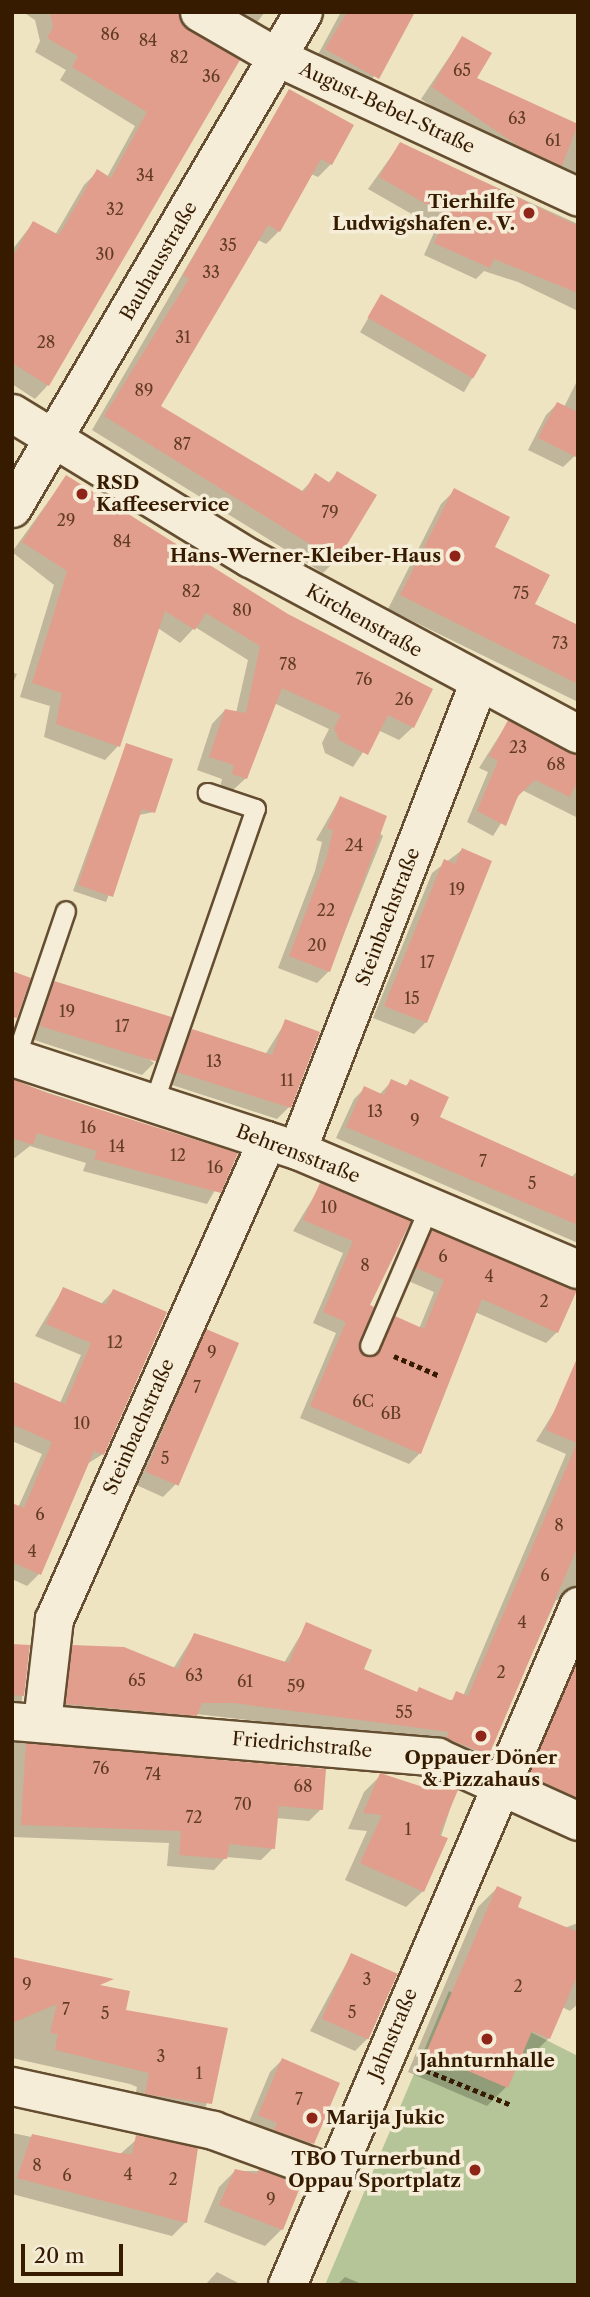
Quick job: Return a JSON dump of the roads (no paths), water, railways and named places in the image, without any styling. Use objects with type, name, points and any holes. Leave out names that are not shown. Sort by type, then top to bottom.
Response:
[{"type":"street","name":"August-Bebel-Straße","points":[[199,12],[277,57],[578,197]]},
{"type":"street","name":"Bauhausstraße","points":[[12,508],[55,439],[303,12]]},
{"type":"street","name":"Kirchenstraße","points":[[12,413],[250,558],[478,684],[578,733]]},
{"type":"street","name":"Steinbachstraße","points":[[27,1721],[54,1619],[282,1145],[478,684]]},
{"type":"street","name":"Behrensstraße","points":[[14,1057],[282,1145],[578,1269]]},
{"type":"street","name":"Jahnstraße","points":[[287,2285],[578,1605]]},
{"type":"street","name":"Friedrichstraße","points":[[27,1721],[437,1757],[501,1784],[578,1822]]},
{"type":"street","points":[[12,2086],[214,2130],[333,2174]]},
{"type":"lane","points":[[153,1102],[256,809],[208,793]]},
{"type":"lane","points":[[14,1057],[66,911]]},
{"type":"lane","points":[[370,1346],[430,1206]]},
{"type":"place","name":"Tierhilfe Ludwigshafen e. V.","points":[[529,213]]},
{"type":"place","name":"RSD Kaffeeservice","points":[[82,494]]},
{"type":"place","name":"Hans-Werner-Kleiber-Haus","points":[[455,556]]},
{"type":"place","name":"Oppauer Döner & Pizzahaus","points":[[481,1736]]},
{"type":"place","name":"Jahnturnhalle","points":[[487,2039]]},
{"type":"place","name":"Marija Jukic","points":[[312,2118]]},
{"type":"place","name":"TBO Turnerbund Oppau Sportplatz","points":[[475,2170]]}]
